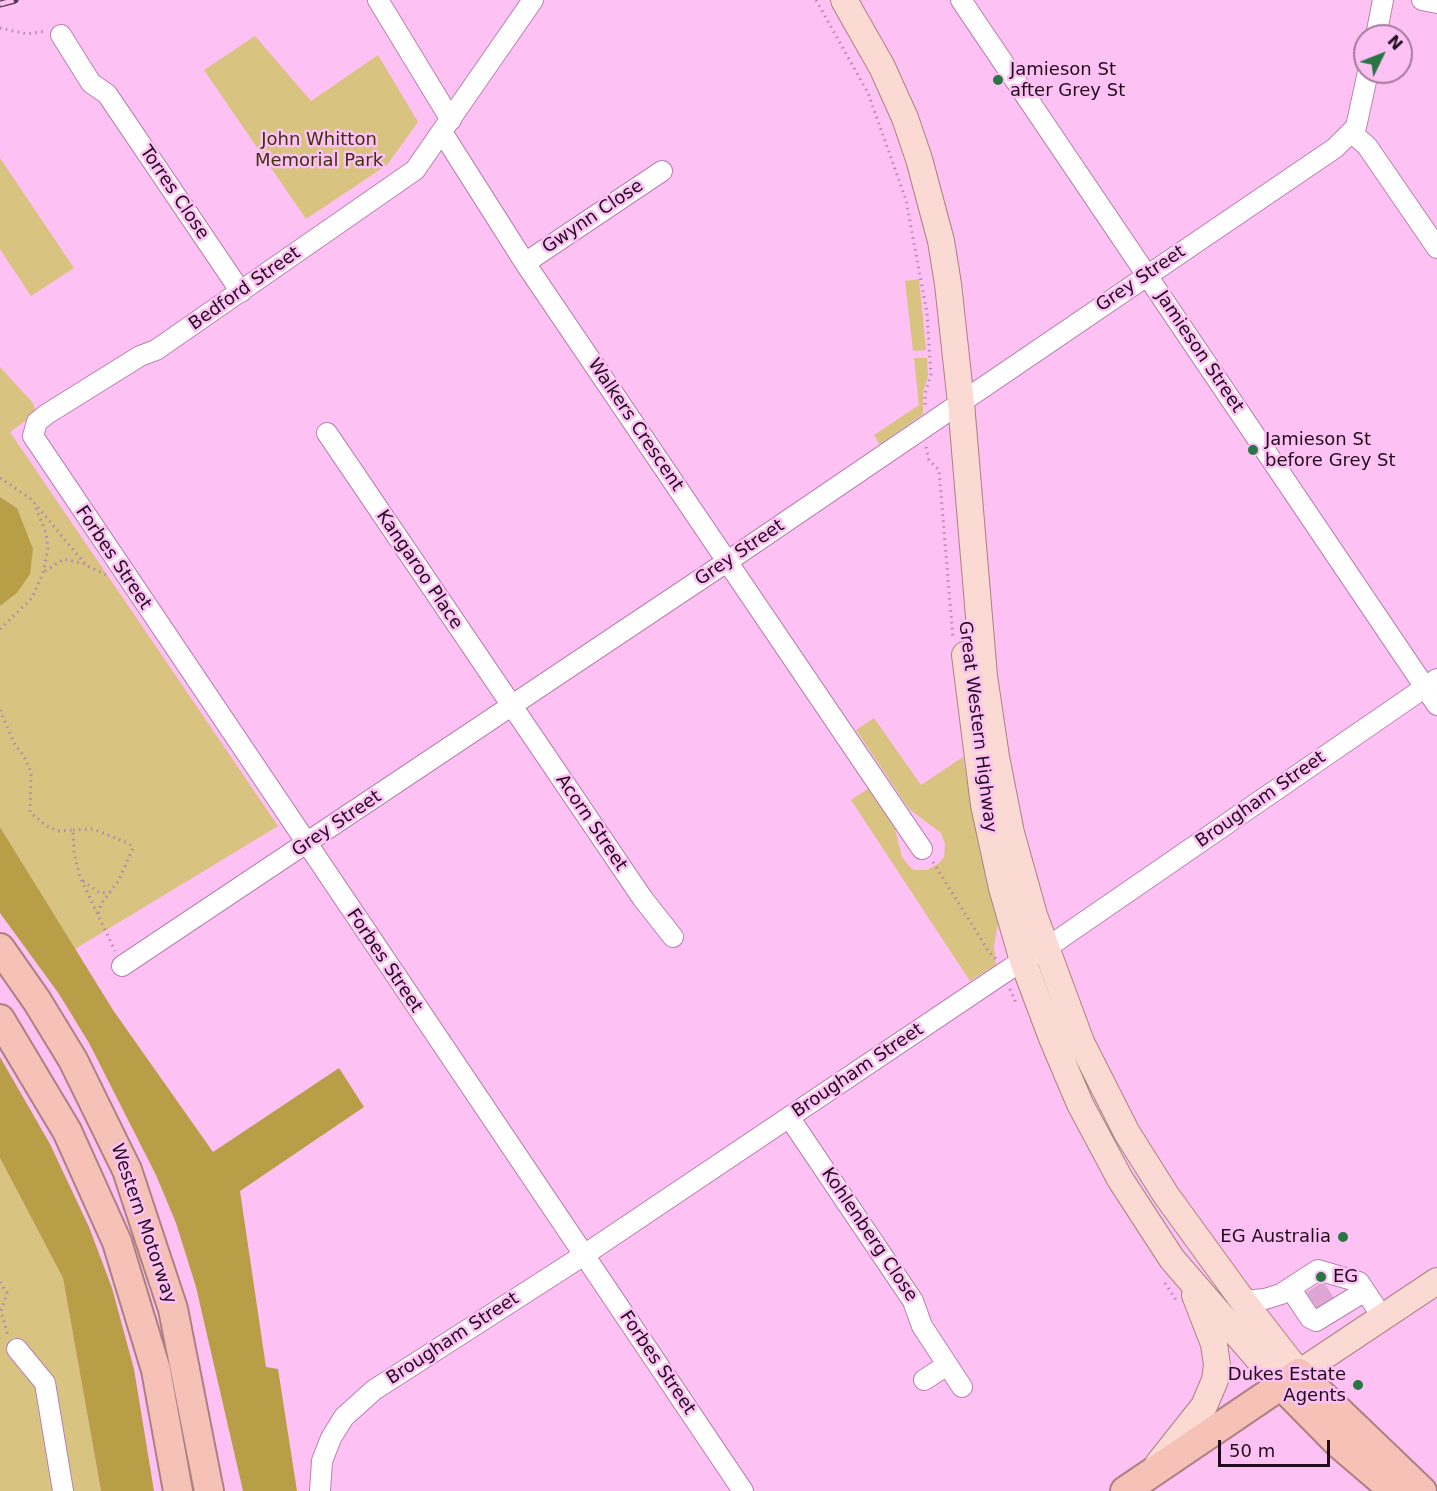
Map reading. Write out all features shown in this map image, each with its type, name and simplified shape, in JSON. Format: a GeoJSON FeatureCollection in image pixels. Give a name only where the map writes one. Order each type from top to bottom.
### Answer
{"type":"FeatureCollection","features":[{"type":"Feature","properties":{"kind":"highway","name":"Western Motorway"},"geometry":{"type":"LineString","coordinates":[[0,948],[37,1001],[73,1060],[127,1170],[173,1309],[209,1491]]}},
{"type":"Feature","properties":{"kind":"highway","name":"Western Motorway"},"geometry":{"type":"LineString","coordinates":[[0,1019],[62,1121],[98,1194],[117,1242],[156,1370],[178,1491]]}},
{"type":"Feature","properties":{"kind":"highway"},"geometry":{"type":"LineString","coordinates":[[127,1170],[151,1203],[167,1247],[187,1315],[225,1491]]}},
{"type":"Feature","properties":{"kind":"highway"},"geometry":{"type":"LineString","coordinates":[[1125,1491],[1290,1379]]}},
{"type":"Feature","properties":{"kind":"highway","name":"Great Western Highway"},"geometry":{"type":"LineString","coordinates":[[1290,1379],[1338,1443],[1394,1491]]}},
{"type":"Feature","properties":{"kind":"highway","name":"Great Western Highway"},"geometry":{"type":"LineString","coordinates":[[1290,1379],[1422,1491]]}},
{"type":"Feature","properties":{"kind":"main road","name":"Great Western Highway"},"geometry":{"type":"LineString","coordinates":[[825,0],[875,89],[892,130],[912,190],[934,301],[943,411],[994,745],[1013,841],[1023,957],[1052,1038],[1090,1125],[1148,1224],[1186,1275],[1290,1379]]}},
{"type":"Feature","properties":{"kind":"main road","name":"Great Western Highway"},"geometry":{"type":"LineString","coordinates":[[844,0],[882,67],[905,118],[926,180],[948,284],[943,411]]}},
{"type":"Feature","properties":{"kind":"main road","name":"Great Western Highway"},"geometry":{"type":"LineString","coordinates":[[1023,957],[1081,1042],[1127,1133],[1166,1195],[1243,1301],[1290,1379]]}},
{"type":"Feature","properties":{"kind":"main road"},"geometry":{"type":"LineString","coordinates":[[1150,1474],[1204,1406],[1215,1380],[1217,1365],[1214,1344],[1186,1275]]}},
{"type":"Feature","properties":{"kind":"main road"},"geometry":{"type":"LineString","coordinates":[[1290,1379],[1437,1281]]}},
{"type":"Feature","properties":{"kind":"street","name":"Walkers Crescent"},"geometry":{"type":"LineString","coordinates":[[378,0],[446,126],[525,263],[922,849]]}},
{"type":"Feature","properties":{"kind":"street"},"geometry":{"type":"LineString","coordinates":[[446,126],[533,0]]}},
{"type":"Feature","properties":{"kind":"street","name":"Jamieson Street"},"geometry":{"type":"LineString","coordinates":[[961,0],[1147,276],[1431,683],[1437,705]]}},
{"type":"Feature","properties":{"kind":"street"},"geometry":{"type":"LineString","coordinates":[[1378,24],[1383,0]]}},
{"type":"Feature","properties":{"kind":"street"},"geometry":{"type":"LineString","coordinates":[[1422,0],[1437,3]]}},
{"type":"Feature","properties":{"kind":"street","name":"Torres Close"},"geometry":{"type":"LineString","coordinates":[[61,35],[91,83],[107,94],[241,292]]}},
{"type":"Feature","properties":{"kind":"street"},"geometry":{"type":"LineString","coordinates":[[1365,84],[1358,119],[1352,133],[1367,146],[1437,248]]}},
{"type":"Feature","properties":{"kind":"street","name":"Bedford Street"},"geometry":{"type":"LineString","coordinates":[[34,428],[47,414],[140,356],[156,350],[407,177],[422,163],[446,126]]}},
{"type":"Feature","properties":{"kind":"street","name":"Grey Street"},"geometry":{"type":"LineString","coordinates":[[122,966],[728,561],[943,411],[1147,276],[1352,133]]}},
{"type":"Feature","properties":{"kind":"street","name":"Gwynn Close"},"geometry":{"type":"LineString","coordinates":[[525,263],[662,171]]}},
{"type":"Feature","properties":{"kind":"street","name":"Forbes Street"},"geometry":{"type":"LineString","coordinates":[[34,428],[34,441],[743,1491]]}},
{"type":"Feature","properties":{"kind":"street","name":"Kangaroo Place"},"geometry":{"type":"LineString","coordinates":[[327,433],[512,707]]}},
{"type":"Feature","properties":{"kind":"street","name":"Brougham Street"},"geometry":{"type":"LineString","coordinates":[[320,1491],[322,1461],[331,1438],[344,1417],[364,1397],[585,1255],[1431,683]]}},
{"type":"Feature","properties":{"kind":"street","name":"Acorn Street"},"geometry":{"type":"LineString","coordinates":[[512,707],[642,899],[655,911],[673,937]]}},
{"type":"Feature","properties":{"kind":"street","name":"Kohlenberg Close"},"geometry":{"type":"LineString","coordinates":[[789,1117],[914,1301],[922,1326],[962,1387]]}},
{"type":"Feature","properties":{"kind":"street"},"geometry":{"type":"LineString","coordinates":[[1243,1301],[1271,1298],[1318,1270],[1339,1282],[1359,1282],[1383,1318]]}},
{"type":"Feature","properties":{"kind":"street"},"geometry":{"type":"LineString","coordinates":[[1290,1288],[1307,1304],[1310,1318],[1320,1320],[1365,1291]]}},
{"type":"Feature","properties":{"kind":"street"},"geometry":{"type":"LineString","coordinates":[[17,1349],[45,1383],[63,1491]]}},
{"type":"Feature","properties":{"kind":"street"},"geometry":{"type":"LineString","coordinates":[[924,1380],[947,1365]]}},
{"type":"Feature","properties":{"kind":"path"},"geometry":{"type":"LineString","coordinates":[[816,0],[868,93],[906,200],[920,265],[927,313],[931,374],[925,394],[943,411]]}},
{"type":"Feature","properties":{"kind":"path"},"geometry":{"type":"LineString","coordinates":[[0,28],[27,34],[56,30],[61,35]]}},
{"type":"Feature","properties":{"kind":"path"},"geometry":{"type":"LineString","coordinates":[[0,478],[31,499],[86,565]]}},
{"type":"Feature","properties":{"kind":"path"},"geometry":{"type":"LineString","coordinates":[[0,629],[32,598],[43,573],[48,548],[46,533],[31,499]]}},
{"type":"Feature","properties":{"kind":"path"},"geometry":{"type":"LineString","coordinates":[[43,573],[51,564],[64,559],[86,565],[130,584]]}},
{"type":"Feature","properties":{"kind":"path"},"geometry":{"type":"LineString","coordinates":[[0,710],[15,745],[24,756],[31,772],[30,812],[45,825],[57,831],[93,829],[130,844],[133,848],[119,880],[101,904],[98,914]]}},
{"type":"Feature","properties":{"kind":"path"},"geometry":{"type":"LineString","coordinates":[[73,830],[74,853],[80,877],[122,966]]}},
{"type":"Feature","properties":{"kind":"path"},"geometry":{"type":"LineString","coordinates":[[922,849],[937,867],[989,952],[1023,957]]}},
{"type":"Feature","properties":{"kind":"path"},"geometry":{"type":"LineString","coordinates":[[80,877],[100,893],[111,892]]}},
{"type":"Feature","properties":{"kind":"path"},"geometry":{"type":"LineString","coordinates":[[0,1282],[7,1293],[1,1311],[9,1339],[17,1349]]}},
{"type":"Feature","properties":{"kind":"green space","name":"John Whitton Memorial Park"},"geometry":{"type":"Polygon","coordinates":[[[255,36],[311,101],[378,55],[418,122],[387,165],[306,219],[204,70],[255,36]]]}},
{"type":"Feature","properties":{"kind":"green space"},"geometry":{"type":"Polygon","coordinates":[[[0,158],[74,268],[31,296],[0,249],[0,158]]]}},
{"type":"Feature","properties":{"kind":"green space"},"geometry":{"type":"Polygon","coordinates":[[[919,279],[926,350],[913,351],[905,281],[919,279]]]}},
{"type":"Feature","properties":{"kind":"green space"},"geometry":{"type":"Polygon","coordinates":[[[914,358],[927,358],[928,375],[923,393],[923,414],[880,445],[874,435],[919,405],[914,358]]]}},
{"type":"Feature","properties":{"kind":"green space"},"geometry":{"type":"Polygon","coordinates":[[[0,367],[33,403],[36,413],[10,432],[278,826],[75,949],[0,827],[0,606],[17,593],[17,508],[0,497],[0,367]]]}},
{"type":"Feature","properties":{"kind":"green space"},"geometry":{"type":"Polygon","coordinates":[[[874,718],[921,785],[963,757],[974,822],[998,923],[994,946],[996,965],[970,981],[851,800],[869,788],[894,825],[902,857],[914,870],[927,870],[944,857],[945,844],[941,833],[909,809],[856,730],[874,718]]]}},
{"type":"Feature","properties":{"kind":"green space"},"geometry":{"type":"Polygon","coordinates":[[[0,1158],[63,1278],[101,1491],[0,1491],[0,1158]]]}},
{"type":"Feature","properties":{"kind":"shaded area"},"geometry":{"type":"Polygon","coordinates":[[[0,497],[17,508],[33,549],[30,574],[17,593],[0,606],[0,497]]]}},
{"type":"Feature","properties":{"kind":"shaded area"},"geometry":{"type":"Polygon","coordinates":[[[0,827],[113,1010],[213,1152],[339,1068],[364,1107],[240,1191],[266,1367],[278,1369],[297,1491],[243,1491],[196,1287],[176,1223],[156,1175],[89,1043],[59,994],[0,913],[0,827]]]}},
{"type":"Feature","properties":{"kind":"shaded area"},"geometry":{"type":"Polygon","coordinates":[[[0,1057],[50,1144],[89,1227],[112,1288],[134,1369],[154,1491],[101,1491],[63,1278],[0,1158],[0,1057]]]}},
{"type":"Feature","properties":{"kind":"tunnel"},"geometry":{"type":"LineString","coordinates":[[1312,1301],[1333,1287]]}},
{"type":"Feature","properties":{"kind":"railway"},"geometry":{"type":"LineString","coordinates":[[0,4],[15,0]]}},
{"type":"Feature","properties":{"kind":"place","name":"Jamieson St after Grey St"},"geometry":{"type":"Point","coordinates":[998,80]}},
{"type":"Feature","properties":{"kind":"place","name":"Jamieson St before Grey St"},"geometry":{"type":"Point","coordinates":[1253,450]}},
{"type":"Feature","properties":{"kind":"place","name":"EG Australia"},"geometry":{"type":"Point","coordinates":[1343,1237]}},
{"type":"Feature","properties":{"kind":"place","name":"EG"},"geometry":{"type":"Point","coordinates":[1321,1277]}},
{"type":"Feature","properties":{"kind":"place","name":"Dukes Estate Agents"},"geometry":{"type":"Point","coordinates":[1358,1385]}}]}
